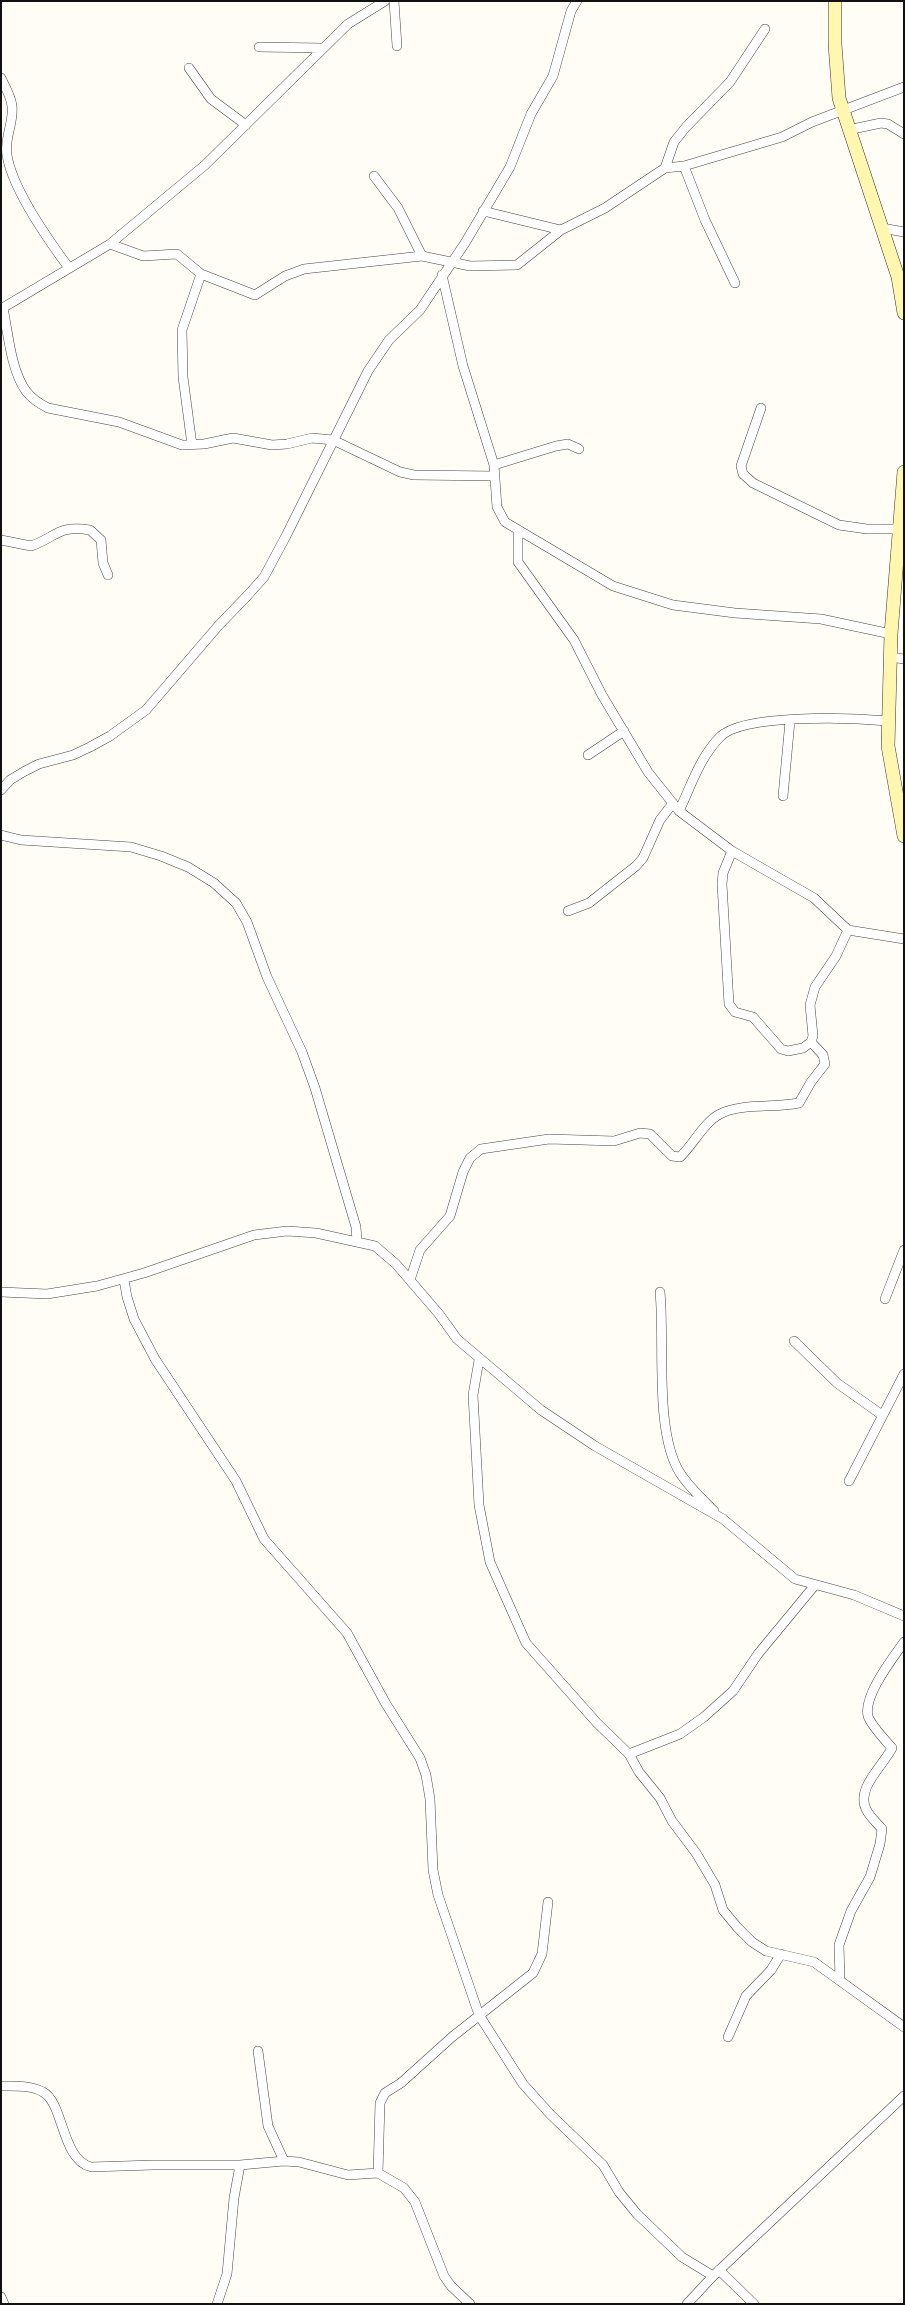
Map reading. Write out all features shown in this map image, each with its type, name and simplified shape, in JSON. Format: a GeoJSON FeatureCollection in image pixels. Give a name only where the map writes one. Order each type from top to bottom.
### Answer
{"type":"FeatureCollection","features":[{"type":"Feature","properties":{"kind":"main road"},"geometry":{"type":"LineString","coordinates":[[836,1],[836,69],[842,111],[898,277],[904,313]]}},
{"type":"Feature","properties":{"kind":"main road"},"geometry":{"type":"LineString","coordinates":[[904,472],[891,634],[888,721],[888,746],[904,836]]}},
{"type":"Feature","properties":{"kind":"street"},"geometry":{"type":"LineString","coordinates":[[385,1],[348,24],[205,165],[110,244],[2,308],[11,349],[19,375],[26,391],[38,403],[59,411],[100,416],[182,445],[192,445],[233,438],[272,445],[286,444],[312,438],[332,440],[400,472],[414,475],[494,476]]}},
{"type":"Feature","properties":{"kind":"street"},"geometry":{"type":"LineString","coordinates":[[394,1],[397,46]]}},
{"type":"Feature","properties":{"kind":"street"},"geometry":{"type":"LineString","coordinates":[[1,790],[10,780],[39,764],[73,755],[110,736],[146,710],[264,577],[368,371],[389,340],[420,310],[484,212],[510,167],[529,119],[553,76],[569,19],[577,1]]}},
{"type":"Feature","properties":{"kind":"street"},"geometry":{"type":"LineString","coordinates":[[665,168],[674,142],[686,127],[730,82],[765,29]]}},
{"type":"Feature","properties":{"kind":"street"},"geometry":{"type":"LineString","coordinates":[[259,47],[323,48]]}},
{"type":"Feature","properties":{"kind":"street"},"geometry":{"type":"LineString","coordinates":[[190,68],[211,99],[246,125]]}},
{"type":"Feature","properties":{"kind":"street"},"geometry":{"type":"LineString","coordinates":[[1,78],[10,98],[12,108],[6,150],[10,167],[34,217],[69,268]]}},
{"type":"Feature","properties":{"kind":"street"},"geometry":{"type":"LineString","coordinates":[[110,244],[143,256],[177,254],[201,274],[255,295],[285,276],[304,269],[422,256],[470,266],[517,265],[562,230],[605,208],[665,168],[684,166],[782,136],[812,122],[904,87]]}},
{"type":"Feature","properties":{"kind":"street"},"geometry":{"type":"LineString","coordinates":[[848,130],[881,123],[888,124],[904,134]]}},
{"type":"Feature","properties":{"kind":"street"},"geometry":{"type":"LineString","coordinates":[[684,166],[705,220],[735,283]]}},
{"type":"Feature","properties":{"kind":"street"},"geometry":{"type":"LineString","coordinates":[[374,176],[398,208],[422,256]]}},
{"type":"Feature","properties":{"kind":"street"},"geometry":{"type":"LineString","coordinates":[[484,212],[562,230]]}},
{"type":"Feature","properties":{"kind":"street"},"geometry":{"type":"LineString","coordinates":[[882,228],[904,232]]}},
{"type":"Feature","properties":{"kind":"street"},"geometry":{"type":"LineString","coordinates":[[192,445],[183,376],[182,330],[201,274]]}},
{"type":"Feature","properties":{"kind":"street"},"geometry":{"type":"LineString","coordinates":[[442,275],[449,313],[463,366],[494,465],[497,507],[505,522],[613,586],[673,605],[735,613],[821,619],[891,634]]}},
{"type":"Feature","properties":{"kind":"street"},"geometry":{"type":"LineString","coordinates":[[761,408],[741,466],[744,474],[753,483],[839,526],[867,529],[900,529]]}},
{"type":"Feature","properties":{"kind":"street"},"geometry":{"type":"LineString","coordinates":[[494,465],[556,446],[568,444],[579,449]]}},
{"type":"Feature","properties":{"kind":"street"},"geometry":{"type":"LineString","coordinates":[[1,540],[31,546],[64,530],[78,528],[90,530],[101,540],[103,563],[108,575]]}},
{"type":"Feature","properties":{"kind":"street"},"geometry":{"type":"LineString","coordinates":[[518,530],[518,562],[574,640],[602,695],[648,772],[679,811],[732,851],[814,898],[848,930],[904,939]]}},
{"type":"Feature","properties":{"kind":"street"},"geometry":{"type":"LineString","coordinates":[[890,657],[904,660]]}},
{"type":"Feature","properties":{"kind":"street"},"geometry":{"type":"LineString","coordinates":[[679,811],[704,757],[721,736],[736,726],[758,722],[857,718],[888,721]]}},
{"type":"Feature","properties":{"kind":"street"},"geometry":{"type":"LineString","coordinates":[[783,796],[790,721]]}},
{"type":"Feature","properties":{"kind":"street"},"geometry":{"type":"LineString","coordinates":[[588,755],[624,731]]}},
{"type":"Feature","properties":{"kind":"street"},"geometry":{"type":"LineString","coordinates":[[568,910],[589,903],[636,866],[643,858],[660,820],[673,803]]}},
{"type":"Feature","properties":{"kind":"street"},"geometry":{"type":"LineString","coordinates":[[1,835],[21,840],[131,847],[161,856],[188,867],[214,883],[236,903],[247,922],[276,999],[302,1052],[315,1088],[354,1221],[357,1241]]}},
{"type":"Feature","properties":{"kind":"street"},"geometry":{"type":"LineString","coordinates":[[732,851],[723,873],[722,884],[728,1004],[735,1012],[753,1017],[780,1050],[788,1052],[803,1048],[811,1042],[813,1036],[810,1005],[815,987],[836,956],[848,930]]}},
{"type":"Feature","properties":{"kind":"street"},"geometry":{"type":"LineString","coordinates":[[410,1280],[420,1250],[450,1216],[463,1172],[470,1158],[481,1149],[548,1139],[614,1141],[640,1133],[650,1134],[672,1156],[680,1157],[720,1114],[757,1106],[785,1106],[799,1102],[811,1082],[825,1064],[823,1055],[811,1042]]}},
{"type":"Feature","properties":{"kind":"street"},"geometry":{"type":"LineString","coordinates":[[1,1292],[47,1294],[124,1280],[254,1235],[287,1231],[316,1233],[375,1246],[388,1255],[439,1314],[457,1339],[479,1360],[541,1410],[689,1501],[723,1519]]}},
{"type":"Feature","properties":{"kind":"street"},"geometry":{"type":"LineString","coordinates":[[885,1299],[904,1250]]}},
{"type":"Feature","properties":{"kind":"street"},"geometry":{"type":"LineString","coordinates":[[124,1280],[134,1319],[155,1359],[236,1481],[264,1539],[347,1633],[383,1699],[420,1758],[426,1775],[430,1799],[433,1870],[438,1895],[479,2015],[523,2084],[550,2114],[604,2165],[619,2192],[637,2214],[682,2257],[716,2273],[754,2304]]}},
{"type":"Feature","properties":{"kind":"street"},"geometry":{"type":"LineString","coordinates":[[660,1292],[664,1411],[672,1456],[679,1472],[689,1485],[723,1519],[795,1578],[815,1586],[854,1595],[904,1616]]}},
{"type":"Feature","properties":{"kind":"street"},"geometry":{"type":"LineString","coordinates":[[794,1341],[837,1383],[882,1415]]}},
{"type":"Feature","properties":{"kind":"street"},"geometry":{"type":"LineString","coordinates":[[479,1360],[473,1395],[475,1459],[479,1505],[490,1562],[526,1643],[597,1723],[629,1754],[704,1866],[715,1885],[723,1910],[752,1942],[766,1951],[814,1962],[904,2027]]}},
{"type":"Feature","properties":{"kind":"street"},"geometry":{"type":"LineString","coordinates":[[849,1481],[904,1374]]}},
{"type":"Feature","properties":{"kind":"street"},"geometry":{"type":"LineString","coordinates":[[629,1754],[680,1734],[704,1717],[733,1691],[758,1654],[815,1586]]}},
{"type":"Feature","properties":{"kind":"street"},"geometry":{"type":"LineString","coordinates":[[840,1980],[839,1945],[851,1911],[870,1877],[880,1844],[882,1829],[866,1809],[863,1797],[871,1778],[886,1760],[892,1748],[868,1717],[867,1704],[879,1681],[904,1642]]}},
{"type":"Feature","properties":{"kind":"street"},"geometry":{"type":"LineString","coordinates":[[378,2173],[380,2102],[385,2092],[401,2083],[479,2015],[511,1992],[533,1973],[542,1954],[548,1902]]}},
{"type":"Feature","properties":{"kind":"street"},"geometry":{"type":"LineString","coordinates":[[728,2037],[746,1996],[771,1970],[781,1954]]}},
{"type":"Feature","properties":{"kind":"street"},"geometry":{"type":"LineString","coordinates":[[258,2050],[268,2126],[284,2160]]}},
{"type":"Feature","properties":{"kind":"street"},"geometry":{"type":"LineString","coordinates":[[1,2086],[35,2089],[49,2096],[68,2141],[84,2165],[101,2168],[153,2164],[240,2165],[284,2160],[299,2162],[348,2175],[378,2173],[404,2188],[415,2202],[444,2276],[451,2286],[470,2304]]}},
{"type":"Feature","properties":{"kind":"street"},"geometry":{"type":"LineString","coordinates":[[687,2304],[716,2273],[904,2096]]}},
{"type":"Feature","properties":{"kind":"street"},"geometry":{"type":"LineString","coordinates":[[217,2304],[227,2274],[234,2198],[240,2165]]}},
{"type":"Feature","properties":{"kind":"street"},"geometry":{"type":"LineString","coordinates":[[1,2298],[4,2304]]}}]}
